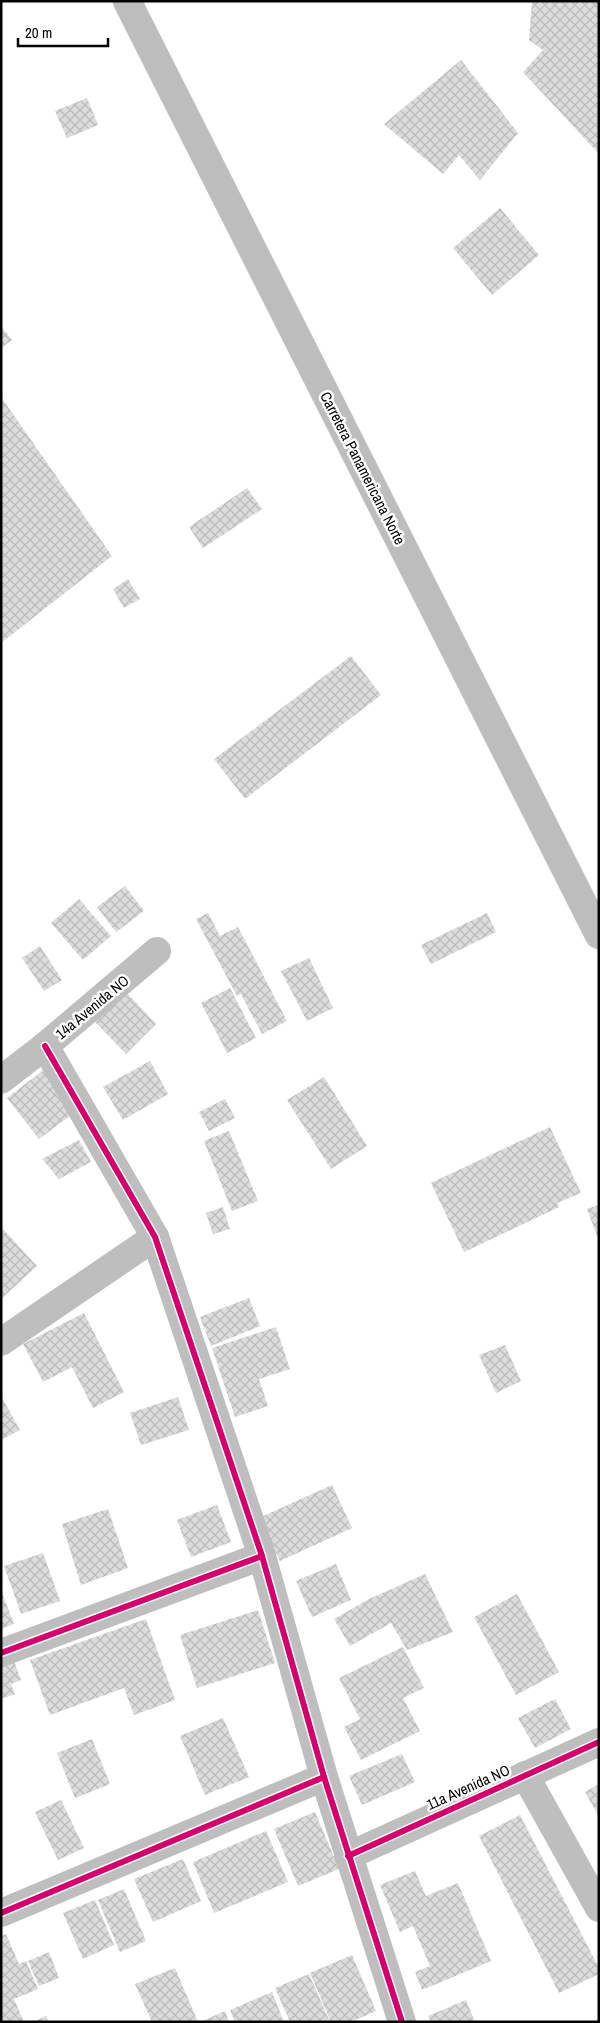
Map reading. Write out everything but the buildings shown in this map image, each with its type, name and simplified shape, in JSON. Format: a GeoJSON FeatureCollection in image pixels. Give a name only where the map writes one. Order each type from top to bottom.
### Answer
{"type":"FeatureCollection","features":[{"type":"Feature","properties":{"kind":"highway","name":"Carretera Panamericana Norte"},"geometry":{"type":"LineString","coordinates":[[127,1],[599,935]]}},
{"type":"Feature","properties":{"kind":"street","name":"14a Avenida NO"},"geometry":{"type":"LineString","coordinates":[[1,1080],[46,1046],[157,951]]}},
{"type":"Feature","properties":{"kind":"street"},"geometry":{"type":"LineString","coordinates":[[46,1046],[155,1237],[262,1556],[324,1777],[402,2022]]}},
{"type":"Feature","properties":{"kind":"street"},"geometry":{"type":"LineString","coordinates":[[1,1342],[155,1237]]}},
{"type":"Feature","properties":{"kind":"street"},"geometry":{"type":"LineString","coordinates":[[1,1653],[262,1556]]}},
{"type":"Feature","properties":{"kind":"street","name":"11a Avenida NO"},"geometry":{"type":"LineString","coordinates":[[348,1856],[599,1742]]}},
{"type":"Feature","properties":{"kind":"street"},"geometry":{"type":"LineString","coordinates":[[525,1775],[599,1908]]}},
{"type":"Feature","properties":{"kind":"street"},"geometry":{"type":"LineString","coordinates":[[1,1913],[324,1777]]}},
{"type":"Feature","properties":{"kind":"cycle path"},"geometry":{"type":"LineString","coordinates":[[45,1046],[155,1237],[262,1556],[324,1777],[402,2022]]}},
{"type":"Feature","properties":{"kind":"cycle path"},"geometry":{"type":"LineString","coordinates":[[1,1653],[262,1556]]}},
{"type":"Feature","properties":{"kind":"cycle path"},"geometry":{"type":"LineString","coordinates":[[348,1856],[599,1742]]}},
{"type":"Feature","properties":{"kind":"cycle path"},"geometry":{"type":"LineString","coordinates":[[1,1913],[324,1777]]}}]}
